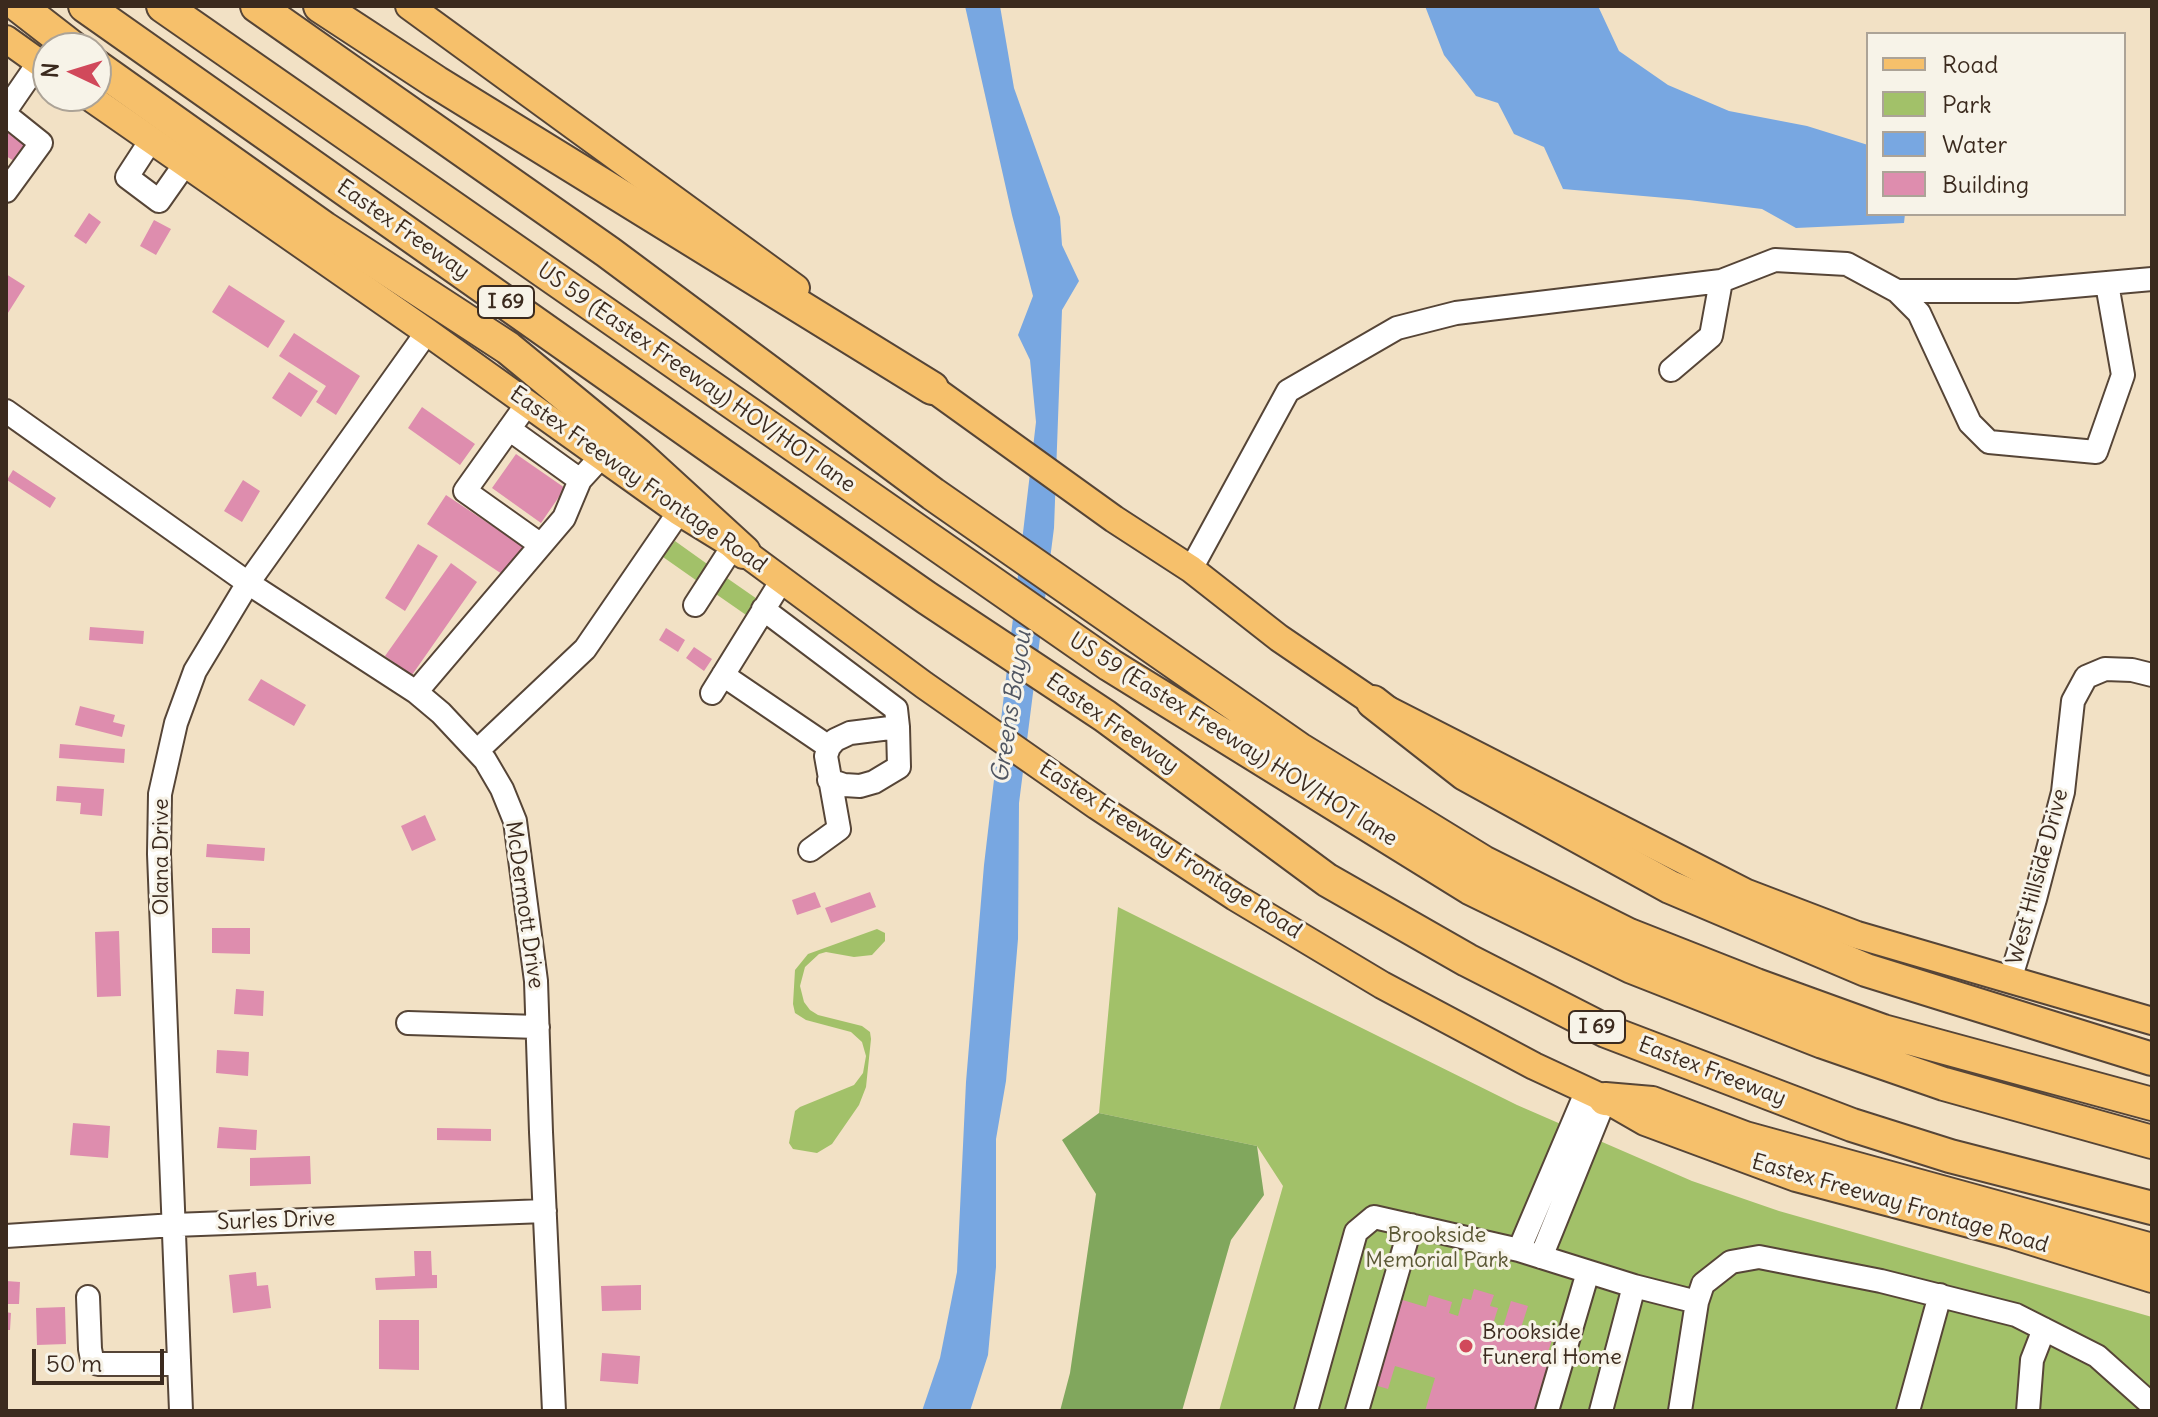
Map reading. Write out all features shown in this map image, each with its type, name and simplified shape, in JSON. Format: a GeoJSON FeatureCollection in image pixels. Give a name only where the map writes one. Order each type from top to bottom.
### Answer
{"type":"FeatureCollection","features":[{"type":"Feature","properties":{"kind":"highway"},"geometry":{"type":"LineString","coordinates":[[19,6],[52,32]]}},
{"type":"Feature","properties":{"kind":"highway","name":"Eastex Freeway"},"geometry":{"type":"LineString","coordinates":[[85,6],[927,598],[1105,716],[1327,880],[1467,960],[1606,1031],[1852,1125],[1950,1156],[2152,1208]]}},
{"type":"Feature","properties":{"kind":"highway","name":"US 59 (Eastex Freeway) HOV/HOT lane"},"geometry":{"type":"LineString","coordinates":[[163,6],[1110,665],[1470,888],[1632,967],[1823,1042],[1944,1084],[2152,1142]]}},
{"type":"Feature","properties":{"kind":"highway"},"geometry":{"type":"LineString","coordinates":[[257,6],[608,252],[933,494],[1299,749],[1483,862],[1629,935],[1883,1031],[2152,1104]]}},
{"type":"Feature","properties":{"kind":"highway"},"geometry":{"type":"LineString","coordinates":[[320,6],[436,82],[932,388]]}},
{"type":"Feature","properties":{"kind":"highway"},"geometry":{"type":"LineString","coordinates":[[112,77],[324,228],[508,348],[638,455],[739,549]]}},
{"type":"Feature","properties":{"kind":"highway"},"geometry":{"type":"LineString","coordinates":[[1373,702],[1465,774],[1670,887],[1866,970],[2152,1059]]}},
{"type":"Feature","properties":{"kind":"highway"},"geometry":{"type":"LineString","coordinates":[[1596,1094],[1652,1103],[1745,1138],[2152,1250]]}},
{"type":"Feature","properties":{"kind":"main road"},"geometry":{"type":"LineString","coordinates":[[409,6],[932,388],[1114,519],[1191,569],[1279,638],[1373,702],[1747,893],[1857,935],[2152,1021]]}},
{"type":"Feature","properties":{"kind":"main road"},"geometry":{"type":"LineString","coordinates":[[6,39],[32,57]]}},
{"type":"Feature","properties":{"kind":"main road","name":"Eastex Freeway Frontage Road"},"geometry":{"type":"LineString","coordinates":[[111,112],[679,512],[739,549],[924,685],[1097,806],[1235,897],[1382,985],[1645,1122],[1796,1178],[2011,1235],[2152,1279]]}},
{"type":"Feature","properties":{"kind":"street"},"geometry":{"type":"LineString","coordinates":[[6,191],[41,143],[6,112],[32,79]]}},
{"type":"Feature","properties":{"kind":"street"},"geometry":{"type":"LineString","coordinates":[[151,140],[127,177],[159,201],[185,164]]}},
{"type":"Feature","properties":{"kind":"street"},"geometry":{"type":"LineString","coordinates":[[1191,569],[1288,391],[1397,328],[1456,313],[1721,281],[1775,260],[1847,264],[1897,291],[1919,313],[1970,423],[1989,442],[2096,452],[2123,375],[2107,284]]}},
{"type":"Feature","properties":{"kind":"street"},"geometry":{"type":"LineString","coordinates":[[1897,291],[2017,291],[2152,279]]}},
{"type":"Feature","properties":{"kind":"street"},"geometry":{"type":"LineString","coordinates":[[1671,370],[1711,336],[1721,281]]}},
{"type":"Feature","properties":{"kind":"street","name":"Olana Drive"},"geometry":{"type":"LineString","coordinates":[[181,1411],[159,854],[160,794],[176,723],[195,671],[248,583],[427,332]]}},
{"type":"Feature","properties":{"kind":"street"},"geometry":{"type":"LineString","coordinates":[[527,404],[465,491],[541,545]]}},
{"type":"Feature","properties":{"kind":"street","name":"McDermott Drive"},"geometry":{"type":"LineString","coordinates":[[6,411],[248,583],[416,692],[441,713],[485,760],[502,789],[515,821],[536,981],[554,1411]]}},
{"type":"Feature","properties":{"kind":"street"},"geometry":{"type":"LineString","coordinates":[[509,429],[580,480]]}},
{"type":"Feature","properties":{"kind":"street"},"geometry":{"type":"LineString","coordinates":[[416,692],[564,518],[580,480],[601,457]]}},
{"type":"Feature","properties":{"kind":"street"},"geometry":{"type":"LineString","coordinates":[[477,751],[585,649],[679,512]]}},
{"type":"Feature","properties":{"kind":"street"},"geometry":{"type":"LineString","coordinates":[[695,605],[739,549]]}},
{"type":"Feature","properties":{"kind":"street"},"geometry":{"type":"LineString","coordinates":[[782,580],[717,684],[829,747]]}},
{"type":"Feature","properties":{"kind":"street"},"geometry":{"type":"LineString","coordinates":[[763,609],[896,709],[899,767],[874,782],[860,786],[829,780]]}},
{"type":"Feature","properties":{"kind":"street","name":"West Hillside Drive"},"geometry":{"type":"LineString","coordinates":[[2010,980],[2063,792],[2073,701],[2086,677],[2105,669],[2152,675]]}},
{"type":"Feature","properties":{"kind":"street"},"geometry":{"type":"LineString","coordinates":[[810,850],[839,829],[826,756],[829,747],[835,740],[850,733],[898,727]]}},
{"type":"Feature","properties":{"kind":"street"},"geometry":{"type":"LineString","coordinates":[[408,1023],[538,1027]]}},
{"type":"Feature","properties":{"kind":"street"},"geometry":{"type":"LineString","coordinates":[[1530,1253],[1596,1094]]}},
{"type":"Feature","properties":{"kind":"street","name":"Surles Drive"},"geometry":{"type":"LineString","coordinates":[[6,1236],[174,1225],[545,1211]]}},
{"type":"Feature","properties":{"kind":"street"},"geometry":{"type":"LineString","coordinates":[[1306,1411],[1356,1232],[1374,1217],[1530,1253],[1697,1302]]}},
{"type":"Feature","properties":{"kind":"street"},"geometry":{"type":"LineString","coordinates":[[1357,1411],[1411,1225]]}},
{"type":"Feature","properties":{"kind":"street"},"geometry":{"type":"LineString","coordinates":[[1680,1411],[1697,1302],[1703,1284],[1731,1262],[1759,1257],[1940,1295],[2016,1315],[2097,1356],[2152,1405]]}},
{"type":"Feature","properties":{"kind":"street"},"geometry":{"type":"LineString","coordinates":[[1547,1411],[1588,1272]]}},
{"type":"Feature","properties":{"kind":"street"},"geometry":{"type":"LineString","coordinates":[[1601,1411],[1634,1286]]}},
{"type":"Feature","properties":{"kind":"street"},"geometry":{"type":"LineString","coordinates":[[1908,1411],[1940,1295]]}},
{"type":"Feature","properties":{"kind":"street"},"geometry":{"type":"LineString","coordinates":[[88,1297],[90,1349],[92,1359],[98,1364],[179,1364]]}},
{"type":"Feature","properties":{"kind":"street"},"geometry":{"type":"LineString","coordinates":[[2028,1411],[2032,1360],[2044,1329]]}},
{"type":"Feature","properties":{"kind":"green space"},"geometry":{"type":"Polygon","coordinates":[[[675,541],[710,566],[700,583],[663,557],[675,541]]]}},
{"type":"Feature","properties":{"kind":"green space"},"geometry":{"type":"Polygon","coordinates":[[[724,576],[760,601],[749,617],[713,592],[724,576]]]}},
{"type":"Feature","properties":{"kind":"green space","name":"Brookside Memorial Park"},"geometry":{"type":"Polygon","coordinates":[[[1118,907],[1517,1105],[1692,1181],[1779,1211],[2152,1317],[2152,1411],[1219,1411],[1283,1186],[1257,1146],[1099,1113],[1118,907]]]}},
{"type":"Feature","properties":{"kind":"green space"},"geometry":{"type":"Polygon","coordinates":[[[877,929],[885,933],[885,941],[872,955],[854,957],[826,952],[819,954],[805,967],[800,986],[804,1002],[810,1010],[818,1015],[862,1026],[870,1032],[871,1039],[866,1087],[859,1105],[832,1144],[817,1153],[793,1149],[789,1143],[795,1111],[854,1085],[863,1073],[866,1056],[862,1042],[851,1032],[806,1020],[795,1013],[795,970],[808,954],[877,929]]]}},
{"type":"Feature","properties":{"kind":"green space"},"geometry":{"type":"Polygon","coordinates":[[[1099,1113],[1257,1146],[1264,1195],[1231,1240],[1182,1411],[1060,1411],[1070,1373],[1096,1194],[1062,1140],[1099,1113]]]}},
{"type":"Feature","properties":{"kind":"water","name":"Greens Bayou"},"geometry":{"type":"Polygon","coordinates":[[[965,6],[1000,6],[1014,88],[1060,217],[1062,245],[1079,281],[1062,310],[1054,528],[1019,803],[1018,939],[1006,1081],[996,1139],[996,1267],[988,1355],[970,1411],[922,1411],[940,1358],[957,1272],[966,1082],[984,865],[1036,422],[1030,360],[1018,335],[1033,296],[965,6]]]}},
{"type":"Feature","properties":{"kind":"water"},"geometry":{"type":"Polygon","coordinates":[[[1425,6],[1598,6],[1619,51],[1668,85],[1729,111],[1807,126],[1866,144],[1866,216],[1905,216],[1904,223],[1796,228],[1762,209],[1563,189],[1544,147],[1514,134],[1498,103],[1476,96],[1444,55],[1425,6]]]}},
{"type":"Feature","properties":{"kind":"building"},"geometry":{"type":"Polygon","coordinates":[[[6,130],[31,146],[19,164],[6,156],[6,130]]]}},
{"type":"Feature","properties":{"kind":"building"},"geometry":{"type":"Polygon","coordinates":[[[89,213],[101,222],[86,244],[74,236],[89,213]]]}},
{"type":"Feature","properties":{"kind":"building"},"geometry":{"type":"Polygon","coordinates":[[[154,220],[171,229],[156,255],[140,246],[154,220]]]}},
{"type":"Feature","properties":{"kind":"building"},"geometry":{"type":"Polygon","coordinates":[[[6,274],[25,286],[6,316],[6,274]]]}},
{"type":"Feature","properties":{"kind":"building"},"geometry":{"type":"Polygon","coordinates":[[[229,285],[285,321],[268,348],[212,312],[229,285]]]}},
{"type":"Feature","properties":{"kind":"building"},"geometry":{"type":"Polygon","coordinates":[[[294,333],[360,376],[336,415],[316,402],[326,386],[279,356],[294,333]]]}},
{"type":"Feature","properties":{"kind":"building"},"geometry":{"type":"Polygon","coordinates":[[[289,372],[318,391],[301,417],[272,398],[289,372]]]}},
{"type":"Feature","properties":{"kind":"building"},"geometry":{"type":"Polygon","coordinates":[[[422,407],[475,444],[460,465],[408,428],[422,407]]]}},
{"type":"Feature","properties":{"kind":"building"},"geometry":{"type":"Polygon","coordinates":[[[516,454],[565,488],[541,523],[492,488],[516,454]]]}},
{"type":"Feature","properties":{"kind":"building"},"geometry":{"type":"Polygon","coordinates":[[[13,470],[56,498],[50,508],[7,480],[13,470]]]}},
{"type":"Feature","properties":{"kind":"building"},"geometry":{"type":"Polygon","coordinates":[[[243,480],[260,491],[242,522],[224,511],[243,480]]]}},
{"type":"Feature","properties":{"kind":"building"},"geometry":{"type":"Polygon","coordinates":[[[446,495],[524,547],[505,576],[427,524],[446,495]]]}},
{"type":"Feature","properties":{"kind":"building"},"geometry":{"type":"Polygon","coordinates":[[[418,544],[438,556],[405,611],[385,598],[418,544]]]}},
{"type":"Feature","properties":{"kind":"building"},"geometry":{"type":"Polygon","coordinates":[[[451,563],[477,582],[412,675],[385,656],[451,563]]]}},
{"type":"Feature","properties":{"kind":"building"},"geometry":{"type":"Polygon","coordinates":[[[90,627],[144,631],[143,644],[89,640],[90,627]]]}},
{"type":"Feature","properties":{"kind":"building"},"geometry":{"type":"Polygon","coordinates":[[[666,628],[685,640],[678,652],[659,640],[666,628]]]}},
{"type":"Feature","properties":{"kind":"building"},"geometry":{"type":"Polygon","coordinates":[[[694,647],[712,659],[704,671],[686,658],[694,647]]]}},
{"type":"Feature","properties":{"kind":"building"},"geometry":{"type":"Polygon","coordinates":[[[261,679],[306,705],[294,726],[248,700],[261,679]]]}},
{"type":"Feature","properties":{"kind":"building"},"geometry":{"type":"Polygon","coordinates":[[[80,706],[115,715],[113,722],[125,725],[122,737],[75,725],[80,706]]]}},
{"type":"Feature","properties":{"kind":"building"},"geometry":{"type":"Polygon","coordinates":[[[60,744],[125,749],[124,763],[59,758],[60,744]]]}},
{"type":"Feature","properties":{"kind":"building"},"geometry":{"type":"Polygon","coordinates":[[[57,786],[104,789],[102,816],[80,814],[81,803],[56,801],[57,786]]]}},
{"type":"Feature","properties":{"kind":"building"},"geometry":{"type":"Polygon","coordinates":[[[425,815],[436,840],[412,851],[401,826],[425,815]]]}},
{"type":"Feature","properties":{"kind":"building"},"geometry":{"type":"Polygon","coordinates":[[[207,844],[265,848],[264,861],[206,857],[207,844]]]}},
{"type":"Feature","properties":{"kind":"building"},"geometry":{"type":"Polygon","coordinates":[[[815,892],[821,907],[797,915],[792,900],[815,892]]]}},
{"type":"Feature","properties":{"kind":"building"},"geometry":{"type":"Polygon","coordinates":[[[870,892],[876,907],[831,923],[825,908],[870,892]]]}},
{"type":"Feature","properties":{"kind":"building"},"geometry":{"type":"Polygon","coordinates":[[[212,928],[250,928],[250,954],[212,953],[212,928]]]}},
{"type":"Feature","properties":{"kind":"building"},"geometry":{"type":"Polygon","coordinates":[[[119,931],[121,996],[97,997],[95,932],[119,931]]]}},
{"type":"Feature","properties":{"kind":"building"},"geometry":{"type":"Polygon","coordinates":[[[236,989],[264,991],[263,1016],[234,1014],[236,989]]]}},
{"type":"Feature","properties":{"kind":"building"},"geometry":{"type":"Polygon","coordinates":[[[217,1050],[249,1052],[248,1076],[216,1073],[217,1050]]]}},
{"type":"Feature","properties":{"kind":"building"},"geometry":{"type":"Polygon","coordinates":[[[73,1123],[110,1126],[108,1158],[70,1155],[73,1123]]]}},
{"type":"Feature","properties":{"kind":"building"},"geometry":{"type":"Polygon","coordinates":[[[219,1127],[257,1130],[256,1150],[217,1148],[219,1127]]]}},
{"type":"Feature","properties":{"kind":"building"},"geometry":{"type":"Polygon","coordinates":[[[437,1128],[491,1129],[491,1141],[437,1140],[437,1128]]]}},
{"type":"Feature","properties":{"kind":"building"},"geometry":{"type":"Polygon","coordinates":[[[310,1156],[311,1184],[250,1186],[250,1158],[310,1156]]]}},
{"type":"Feature","properties":{"kind":"building"},"geometry":{"type":"Polygon","coordinates":[[[414,1251],[431,1251],[432,1275],[437,1275],[437,1288],[376,1290],[375,1278],[415,1276],[414,1251]]]}},
{"type":"Feature","properties":{"kind":"building"},"geometry":{"type":"Polygon","coordinates":[[[256,1272],[257,1286],[268,1285],[271,1308],[233,1313],[229,1275],[256,1272]]]}},
{"type":"Feature","properties":{"kind":"building"},"geometry":{"type":"Polygon","coordinates":[[[6,1281],[20,1282],[19,1304],[6,1304],[6,1281]]]}},
{"type":"Feature","properties":{"kind":"building"},"geometry":{"type":"Polygon","coordinates":[[[641,1285],[641,1310],[602,1311],[601,1286],[641,1285]]]}},
{"type":"Feature","properties":{"kind":"building","name":"Brookside Funeral Home"},"geometry":{"type":"Polygon","coordinates":[[[1474,1289],[1494,1295],[1490,1306],[1498,1308],[1493,1324],[1503,1327],[1511,1301],[1528,1306],[1520,1331],[1552,1340],[1548,1352],[1561,1356],[1545,1411],[1425,1411],[1435,1378],[1395,1366],[1388,1389],[1371,1384],[1396,1298],[1426,1307],[1429,1295],[1452,1302],[1449,1313],[1458,1316],[1463,1298],[1471,1300],[1474,1289]]]}},
{"type":"Feature","properties":{"kind":"building"},"geometry":{"type":"Polygon","coordinates":[[[65,1307],[66,1344],[37,1345],[36,1308],[65,1307]]]}},
{"type":"Feature","properties":{"kind":"building"},"geometry":{"type":"Polygon","coordinates":[[[6,1312],[11,1313],[10,1330],[6,1330],[6,1312]]]}},
{"type":"Feature","properties":{"kind":"building"},"geometry":{"type":"Polygon","coordinates":[[[379,1320],[419,1320],[419,1370],[379,1369],[379,1320]]]}},
{"type":"Feature","properties":{"kind":"building"},"geometry":{"type":"Polygon","coordinates":[[[602,1353],[640,1356],[638,1384],[600,1381],[602,1353]]]}},
{"type":"Feature","properties":{"kind":"place","name":"Brookside Funeral Home"},"geometry":{"type":"Point","coordinates":[1466,1346]}}]}
